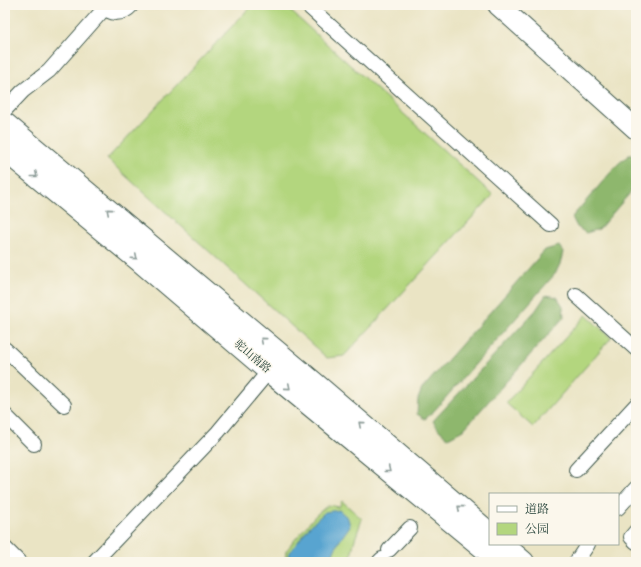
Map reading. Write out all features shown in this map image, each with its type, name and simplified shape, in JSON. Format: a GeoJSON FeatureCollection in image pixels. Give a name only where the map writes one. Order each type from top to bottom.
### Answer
{"type":"FeatureCollection","features":[{"type":"Feature","properties":{"kind":"main road","name":"驼山南路"},"geometry":{"type":"LineString","coordinates":[[5,124],[315,384],[489,533]]}},
{"type":"Feature","properties":{"kind":"main road","name":"驼山南路"},"geometry":{"type":"LineString","coordinates":[[5,150],[500,562]]}},
{"type":"Feature","properties":{"kind":"main road"},"geometry":{"type":"LineString","coordinates":[[503,545],[523,562]]}},
{"type":"Feature","properties":{"kind":"street"},"geometry":{"type":"LineString","coordinates":[[5,110],[22,91],[49,71],[103,7],[110,12],[116,13],[122,12],[132,5]]}},
{"type":"Feature","properties":{"kind":"street"},"geometry":{"type":"LineString","coordinates":[[307,5],[551,225]]}},
{"type":"Feature","properties":{"kind":"street"},"geometry":{"type":"LineString","coordinates":[[498,5],[636,129]]}},
{"type":"Feature","properties":{"kind":"street"},"geometry":{"type":"LineString","coordinates":[[576,295],[636,348]]}},
{"type":"Feature","properties":{"kind":"street"},"geometry":{"type":"LineString","coordinates":[[5,349],[64,405]]}},
{"type":"Feature","properties":{"kind":"street"},"geometry":{"type":"LineString","coordinates":[[94,562],[218,432],[269,371]]}},
{"type":"Feature","properties":{"kind":"street"},"geometry":{"type":"LineString","coordinates":[[576,470],[636,405]]}},
{"type":"Feature","properties":{"kind":"street"},"geometry":{"type":"LineString","coordinates":[[5,416],[34,444]]}},
{"type":"Feature","properties":{"kind":"street"},"geometry":{"type":"LineString","coordinates":[[619,507],[636,488]]}},
{"type":"Feature","properties":{"kind":"street"},"geometry":{"type":"LineString","coordinates":[[383,557],[410,528]]}},
{"type":"Feature","properties":{"kind":"street"},"geometry":{"type":"LineString","coordinates":[[636,531],[630,537],[636,542]]}},
{"type":"Feature","properties":{"kind":"street"},"geometry":{"type":"LineString","coordinates":[[576,562],[587,545]]}},
{"type":"Feature","properties":{"kind":"street"},"geometry":{"type":"LineString","coordinates":[[5,548],[19,562]]}},
{"type":"Feature","properties":{"kind":"green space"},"geometry":{"type":"Polygon","coordinates":[[[252,5],[284,5],[493,195],[344,356],[327,358],[107,159],[252,5]]]}},
{"type":"Feature","properties":{"kind":"green space"},"geometry":{"type":"Polygon","coordinates":[[[629,155],[636,155],[636,186],[599,229],[586,233],[577,227],[572,217],[618,164],[629,155]]]}},
{"type":"Feature","properties":{"kind":"green space"},"geometry":{"type":"Polygon","coordinates":[[[559,246],[563,252],[560,264],[555,274],[433,412],[425,419],[417,414],[418,399],[422,389],[545,250],[559,246]]]}},
{"type":"Feature","properties":{"kind":"green space"},"geometry":{"type":"Polygon","coordinates":[[[546,295],[557,297],[563,306],[564,317],[463,430],[448,438],[439,430],[433,421],[536,310],[546,295]]]}},
{"type":"Feature","properties":{"kind":"green space"},"geometry":{"type":"Polygon","coordinates":[[[586,315],[611,338],[533,427],[506,403],[586,315]]]}},
{"type":"Feature","properties":{"kind":"green space"},"geometry":{"type":"Polygon","coordinates":[[[342,501],[362,519],[354,542],[350,562],[285,562],[286,551],[315,516],[328,505],[339,507],[342,501]]]}},
{"type":"Feature","properties":{"kind":"water"},"geometry":{"type":"Polygon","coordinates":[[[339,510],[348,518],[350,526],[341,538],[334,552],[332,562],[292,562],[288,555],[309,527],[325,512],[339,510]]]}}]}
